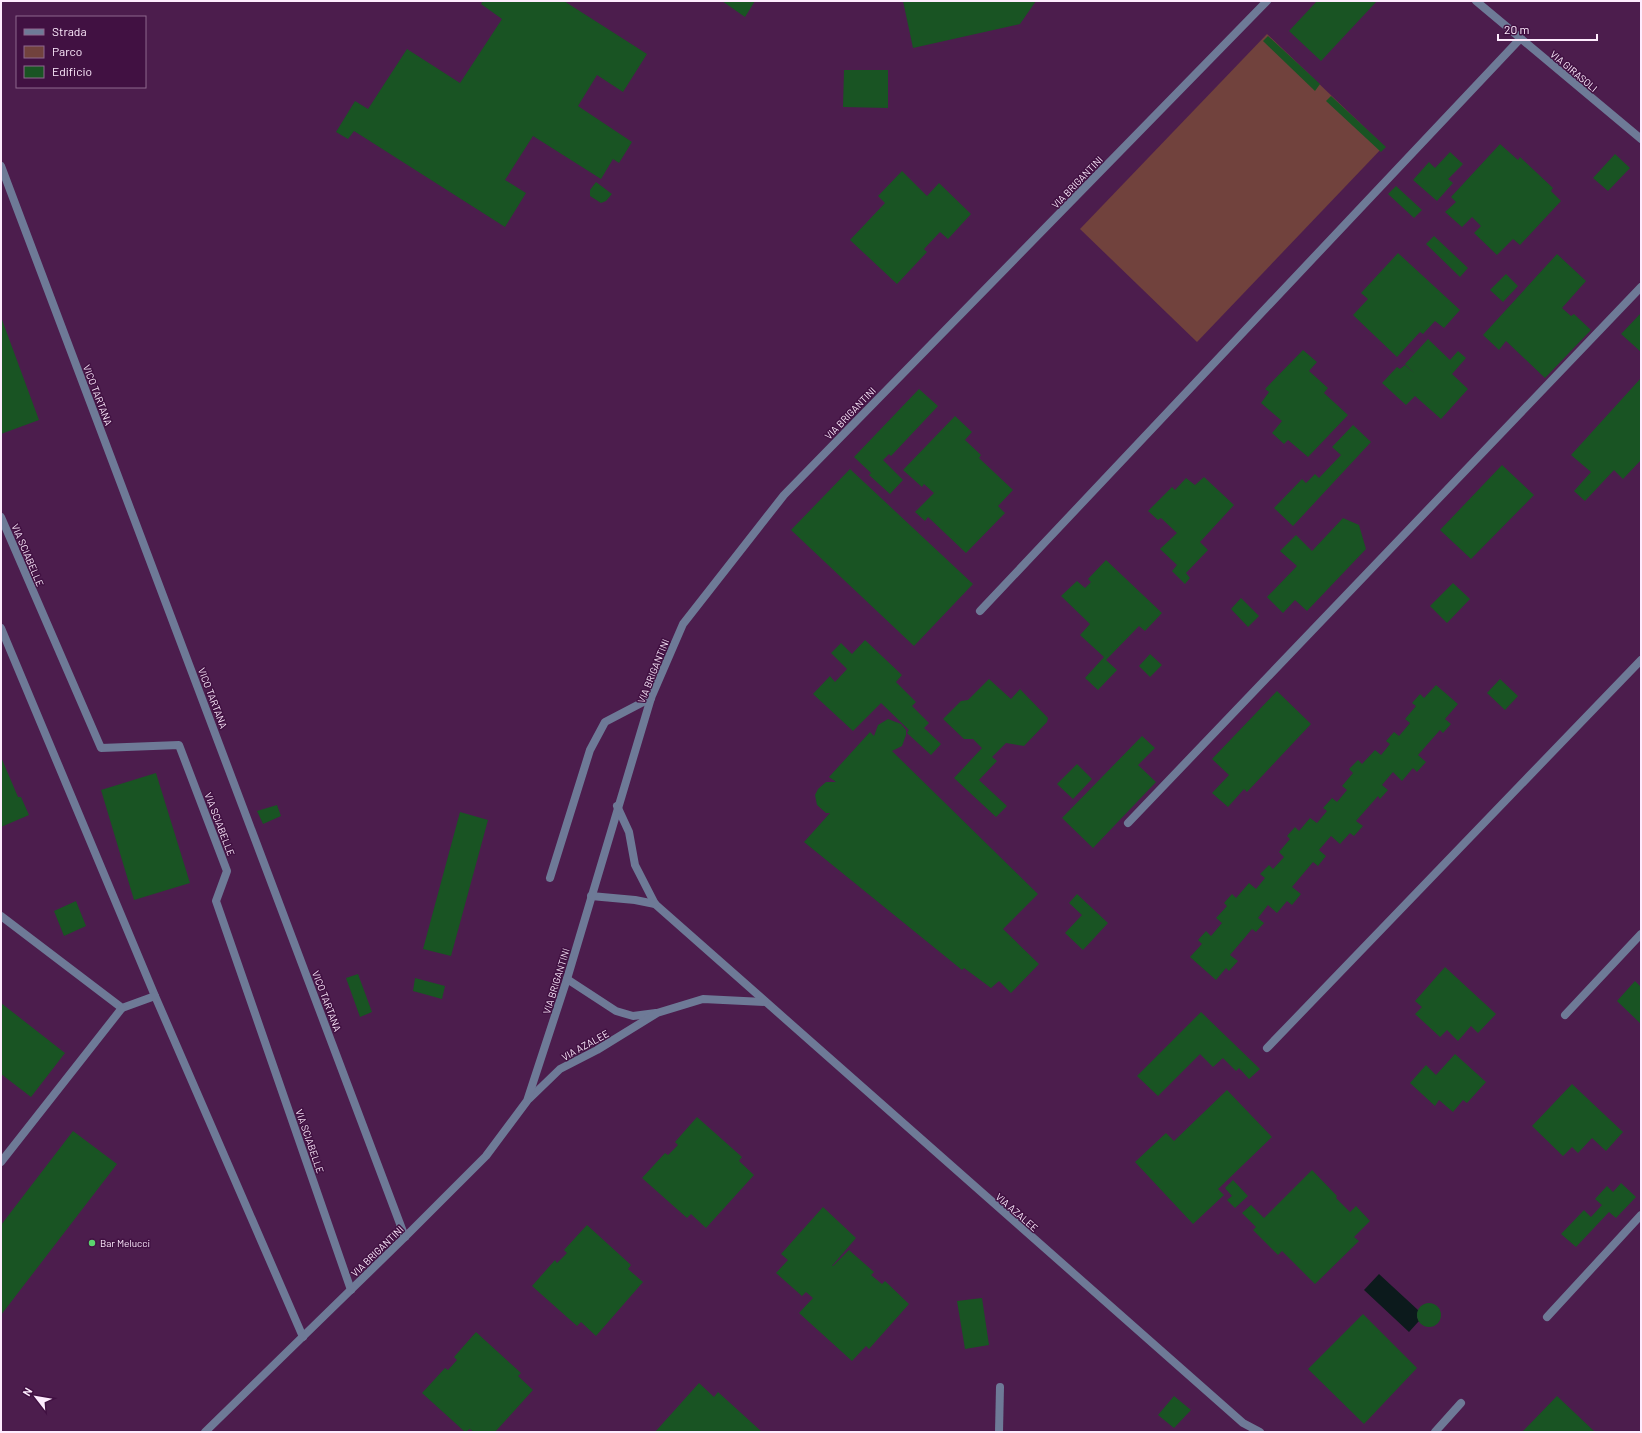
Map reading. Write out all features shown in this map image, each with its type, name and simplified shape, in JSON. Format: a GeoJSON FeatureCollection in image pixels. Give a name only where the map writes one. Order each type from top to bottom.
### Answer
{"type":"FeatureCollection","features":[{"type":"Feature","properties":{"kind":"street","name":"VIA BRIGANTINI"},"geometry":{"type":"LineString","coordinates":[[205,1432],[405,1238],[486,1156],[527,1101],[567,978],[617,806],[651,698],[683,624],[784,495],[1267,1]]}},
{"type":"Feature","properties":{"kind":"street","name":"VIA GIRASOLI"},"geometry":{"type":"LineString","coordinates":[[1476,1],[1641,139]]}},
{"type":"Feature","properties":{"kind":"street"},"geometry":{"type":"LineString","coordinates":[[980,611],[1520,39]]}},
{"type":"Feature","properties":{"kind":"street","name":"VICO TARTANA"},"geometry":{"type":"LineString","coordinates":[[1,166],[405,1238]]}},
{"type":"Feature","properties":{"kind":"street"},"geometry":{"type":"LineString","coordinates":[[1128,823],[1641,287]]}},
{"type":"Feature","properties":{"kind":"street","name":"VIA SCIABELLE"},"geometry":{"type":"LineString","coordinates":[[1,516],[101,748],[179,745],[227,871],[216,901],[351,1290]]}},
{"type":"Feature","properties":{"kind":"street"},"geometry":{"type":"LineString","coordinates":[[1,628],[155,996],[303,1337]]}},
{"type":"Feature","properties":{"kind":"street"},"geometry":{"type":"LineString","coordinates":[[1268,1048],[1641,660]]}},
{"type":"Feature","properties":{"kind":"street"},"geometry":{"type":"LineString","coordinates":[[550,878],[590,750],[605,722],[651,698]]}},
{"type":"Feature","properties":{"kind":"street","name":"VIA AZALEE"},"geometry":{"type":"LineString","coordinates":[[617,806],[629,832],[636,865],[655,904],[1243,1423],[1260,1432]]}},
{"type":"Feature","properties":{"kind":"street"},"geometry":{"type":"LineString","coordinates":[[591,896],[634,900],[655,904]]}},
{"type":"Feature","properties":{"kind":"street"},"geometry":{"type":"LineString","coordinates":[[1,916],[122,1008]]}},
{"type":"Feature","properties":{"kind":"street"},"geometry":{"type":"LineString","coordinates":[[1565,1015],[1641,934]]}},
{"type":"Feature","properties":{"kind":"street","name":"VIA AZALEE"},"geometry":{"type":"LineString","coordinates":[[567,978],[616,1011],[632,1016],[657,1013],[703,999],[765,1002]]}},
{"type":"Feature","properties":{"kind":"street"},"geometry":{"type":"LineString","coordinates":[[1,1162],[122,1008],[155,996]]}},
{"type":"Feature","properties":{"kind":"street","name":"VIA AZALEE"},"geometry":{"type":"LineString","coordinates":[[527,1101],[560,1069],[597,1050],[657,1013]]}},
{"type":"Feature","properties":{"kind":"street"},"geometry":{"type":"LineString","coordinates":[[1547,1317],[1641,1215]]}},
{"type":"Feature","properties":{"kind":"street"},"geometry":{"type":"LineString","coordinates":[[999,1432],[1000,1387]]}},
{"type":"Feature","properties":{"kind":"street"},"geometry":{"type":"LineString","coordinates":[[1435,1432],[1461,1403]]}},
{"type":"Feature","properties":{"kind":"green space"},"geometry":{"type":"Polygon","coordinates":[[[1267,34],[1384,146],[1197,342],[1080,229],[1267,34]]]}},
{"type":"Feature","properties":{"kind":"shaded area"},"geometry":{"type":"Polygon","coordinates":[[[1379,1274],[1418,1310],[1417,1317],[1419,1321],[1409,1332],[1364,1290],[1379,1274]]]}},
{"type":"Feature","properties":{"kind":"building"},"geometry":{"type":"Polygon","coordinates":[[[483,1],[564,1],[647,54],[623,92],[597,75],[578,106],[632,142],[619,163],[613,159],[601,179],[533,136],[505,180],[526,193],[505,227],[354,131],[348,139],[336,132],[355,101],[368,109],[407,49],[460,83],[502,19],[481,4],[483,1]]]}},
{"type":"Feature","properties":{"kind":"building"},"geometry":{"type":"Polygon","coordinates":[[[722,1],[755,1],[745,17],[722,1]]]}},
{"type":"Feature","properties":{"kind":"building"},"geometry":{"type":"Polygon","coordinates":[[[903,1],[1036,1],[1020,24],[913,48],[903,1]]]}},
{"type":"Feature","properties":{"kind":"building"},"geometry":{"type":"Polygon","coordinates":[[[1317,1],[1377,1],[1321,61],[1289,31],[1317,1]]]}},
{"type":"Feature","properties":{"kind":"building"},"geometry":{"type":"Polygon","coordinates":[[[1268,36],[1320,84],[1315,91],[1263,41],[1268,36]]]}},
{"type":"Feature","properties":{"kind":"building"},"geometry":{"type":"Polygon","coordinates":[[[844,70],[888,70],[888,108],[843,107],[844,70]]]}},
{"type":"Feature","properties":{"kind":"building"},"geometry":{"type":"Polygon","coordinates":[[[1331,96],[1386,147],[1381,152],[1326,101],[1331,96]]]}},
{"type":"Feature","properties":{"kind":"building"},"geometry":{"type":"Polygon","coordinates":[[[1500,144],[1518,160],[1520,157],[1553,188],[1551,191],[1561,201],[1520,245],[1513,239],[1497,255],[1474,233],[1481,226],[1472,217],[1462,227],[1445,212],[1456,202],[1451,197],[1500,144]]]}},
{"type":"Feature","properties":{"kind":"building"},"geometry":{"type":"Polygon","coordinates":[[[1450,152],[1463,164],[1448,179],[1453,183],[1437,201],[1413,180],[1429,162],[1435,168],[1450,152]]]}},
{"type":"Feature","properties":{"kind":"building"},"geometry":{"type":"Polygon","coordinates":[[[1615,154],[1630,168],[1608,191],[1593,178],[1615,154]]]}},
{"type":"Feature","properties":{"kind":"building"},"geometry":{"type":"Polygon","coordinates":[[[902,171],[927,196],[939,183],[971,214],[948,239],[940,232],[924,249],[927,252],[897,284],[850,240],[885,203],[878,196],[902,171]]]}},
{"type":"Feature","properties":{"kind":"building"},"geometry":{"type":"Polygon","coordinates":[[[596,182],[612,194],[606,201],[601,203],[590,196],[590,190],[596,182]]]}},
{"type":"Feature","properties":{"kind":"building"},"geometry":{"type":"Polygon","coordinates":[[[1396,186],[1422,210],[1414,218],[1388,194],[1396,186]]]}},
{"type":"Feature","properties":{"kind":"building"},"geometry":{"type":"Polygon","coordinates":[[[1434,236],[1468,268],[1460,277],[1426,244],[1434,236]]]}},
{"type":"Feature","properties":{"kind":"building"},"geometry":{"type":"Polygon","coordinates":[[[1398,253],[1460,310],[1444,328],[1435,321],[1423,334],[1420,332],[1397,357],[1353,315],[1368,299],[1361,293],[1398,253]]]}},
{"type":"Feature","properties":{"kind":"building"},"geometry":{"type":"Polygon","coordinates":[[[1557,254],[1586,281],[1562,308],[1571,316],[1574,314],[1591,330],[1545,378],[1506,341],[1499,350],[1483,335],[1557,254]]]}},
{"type":"Feature","properties":{"kind":"building"},"geometry":{"type":"Polygon","coordinates":[[[1506,274],[1518,286],[1503,302],[1490,290],[1506,274]]]}},
{"type":"Feature","properties":{"kind":"building"},"geometry":{"type":"Polygon","coordinates":[[[1641,313],[1641,352],[1621,334],[1641,313]]]}},
{"type":"Feature","properties":{"kind":"building"},"geometry":{"type":"Polygon","coordinates":[[[1,317],[39,420],[1,434],[1,317]]]}},
{"type":"Feature","properties":{"kind":"building"},"geometry":{"type":"Polygon","coordinates":[[[1428,339],[1450,360],[1458,351],[1466,358],[1452,374],[1468,389],[1441,419],[1415,396],[1406,405],[1382,383],[1397,367],[1400,369],[1405,365],[1414,373],[1405,364],[1428,339]]]}},
{"type":"Feature","properties":{"kind":"building"},"geometry":{"type":"Polygon","coordinates":[[[1303,350],[1317,362],[1309,371],[1328,388],[1324,393],[1348,415],[1308,457],[1288,440],[1284,444],[1272,433],[1282,421],[1261,403],[1269,392],[1265,389],[1303,350]]]}},
{"type":"Feature","properties":{"kind":"building"},"geometry":{"type":"Polygon","coordinates":[[[1641,378],[1641,460],[1623,479],[1614,470],[1585,501],[1574,491],[1591,472],[1571,455],[1641,378]]]}},
{"type":"Feature","properties":{"kind":"building"},"geometry":{"type":"Polygon","coordinates":[[[919,389],[938,406],[891,456],[889,454],[883,460],[903,480],[890,494],[869,475],[871,473],[854,457],[919,389]]]}},
{"type":"Feature","properties":{"kind":"building"},"geometry":{"type":"Polygon","coordinates":[[[955,416],[972,432],[965,440],[981,455],[979,458],[1013,490],[998,506],[1005,513],[966,553],[928,517],[925,521],[915,512],[934,493],[924,484],[922,487],[903,470],[955,416]]]}},
{"type":"Feature","properties":{"kind":"building"},"geometry":{"type":"Polygon","coordinates":[[[1353,425],[1371,442],[1293,526],[1274,508],[1302,479],[1306,483],[1315,474],[1319,478],[1341,455],[1332,447],[1353,425]]]}},
{"type":"Feature","properties":{"kind":"building"},"geometry":{"type":"Polygon","coordinates":[[[1502,465],[1534,495],[1471,559],[1440,530],[1502,465]]]}},
{"type":"Feature","properties":{"kind":"building"},"geometry":{"type":"Polygon","coordinates":[[[850,469],[973,584],[914,646],[791,530],[850,469]]]}},
{"type":"Feature","properties":{"kind":"building"},"geometry":{"type":"Polygon","coordinates":[[[1204,477],[1234,505],[1200,542],[1208,550],[1186,573],[1190,578],[1185,584],[1172,571],[1177,565],[1160,549],[1177,533],[1161,518],[1158,520],[1148,511],[1172,487],[1175,490],[1186,478],[1195,485],[1204,477]]]}},
{"type":"Feature","properties":{"kind":"building"},"geometry":{"type":"Polygon","coordinates":[[[1343,518],[1359,525],[1366,549],[1307,611],[1295,600],[1283,613],[1267,597],[1297,566],[1280,551],[1296,535],[1312,551],[1343,518]]]}},
{"type":"Feature","properties":{"kind":"building"},"geometry":{"type":"Polygon","coordinates":[[[1106,560],[1162,613],[1145,631],[1139,626],[1106,660],[1117,670],[1098,690],[1085,678],[1104,657],[1080,635],[1090,624],[1061,596],[1077,581],[1085,588],[1091,582],[1088,579],[1106,560]]]}},
{"type":"Feature","properties":{"kind":"building"},"geometry":{"type":"Polygon","coordinates":[[[1453,583],[1470,599],[1447,623],[1430,606],[1453,583]]]}},
{"type":"Feature","properties":{"kind":"building"},"geometry":{"type":"Polygon","coordinates":[[[1241,598],[1259,616],[1248,627],[1231,609],[1241,598]]]}},
{"type":"Feature","properties":{"kind":"building"},"geometry":{"type":"Polygon","coordinates":[[[865,640],[902,675],[896,682],[916,702],[912,706],[929,723],[924,728],[941,744],[931,755],[907,733],[909,730],[881,703],[853,731],[813,694],[830,676],[835,682],[847,669],[831,653],[841,643],[852,654],[865,640]]]}},
{"type":"Feature","properties":{"kind":"building"},"geometry":{"type":"Polygon","coordinates":[[[1150,654],[1162,665],[1150,677],[1139,666],[1150,654]]]}},
{"type":"Feature","properties":{"kind":"building"},"geometry":{"type":"Polygon","coordinates":[[[989,679],[1011,699],[1020,689],[1048,718],[1047,722],[1024,746],[1006,743],[992,757],[997,761],[979,780],[1007,806],[996,817],[954,778],[982,748],[973,739],[964,739],[943,719],[961,701],[968,700],[989,679]]]}},
{"type":"Feature","properties":{"kind":"building"},"geometry":{"type":"Polygon","coordinates":[[[1500,679],[1518,696],[1505,710],[1487,693],[1500,679]]]}},
{"type":"Feature","properties":{"kind":"building"},"geometry":{"type":"Polygon","coordinates":[[[1436,685],[1458,704],[1445,719],[1451,724],[1443,733],[1440,730],[1418,755],[1426,762],[1417,772],[1413,768],[1402,781],[1393,772],[1382,785],[1388,790],[1380,799],[1378,796],[1356,821],[1363,826],[1354,836],[1350,833],[1340,844],[1331,836],[1319,850],[1326,856],[1318,866],[1313,862],[1292,887],[1301,894],[1292,905],[1287,901],[1277,913],[1268,905],[1258,918],[1264,923],[1256,932],[1252,929],[1230,955],[1238,961],[1229,971],[1226,968],[1216,980],[1190,957],[1202,944],[1198,940],[1206,931],[1211,936],[1222,923],[1216,918],[1227,906],[1224,903],[1232,894],[1236,898],[1249,883],[1256,889],[1265,878],[1260,874],[1269,865],[1273,869],[1284,857],[1279,852],[1290,839],[1287,836],[1295,827],[1299,831],[1310,818],[1317,823],[1327,811],[1323,808],[1332,798],[1337,802],[1347,790],[1342,786],[1353,773],[1349,769],[1358,760],[1362,764],[1375,750],[1381,755],[1390,744],[1386,741],[1394,732],[1399,736],[1410,723],[1405,719],[1416,706],[1412,703],[1420,694],[1424,698],[1436,685]]]}},
{"type":"Feature","properties":{"kind":"building"},"geometry":{"type":"Polygon","coordinates":[[[1277,691],[1311,724],[1247,792],[1244,789],[1228,807],[1212,793],[1229,775],[1212,759],[1277,691]]]}},
{"type":"Feature","properties":{"kind":"building"},"geometry":{"type":"Polygon","coordinates":[[[888,719],[901,724],[906,730],[906,735],[902,746],[892,751],[1038,894],[1003,929],[1039,964],[1011,993],[999,981],[991,988],[964,968],[962,970],[804,842],[830,813],[826,813],[817,805],[815,795],[818,789],[826,782],[836,782],[829,777],[870,732],[874,736],[878,725],[888,719]]]}},
{"type":"Feature","properties":{"kind":"building"},"geometry":{"type":"Polygon","coordinates":[[[1142,736],[1155,748],[1138,765],[1156,782],[1093,848],[1062,818],[1142,736]]]}},
{"type":"Feature","properties":{"kind":"building"},"geometry":{"type":"Polygon","coordinates":[[[1,757],[18,797],[21,797],[29,815],[1,827],[1,757]]]}},
{"type":"Feature","properties":{"kind":"building"},"geometry":{"type":"Polygon","coordinates":[[[1077,764],[1092,779],[1073,799],[1057,784],[1077,764]]]}},
{"type":"Feature","properties":{"kind":"building"},"geometry":{"type":"Polygon","coordinates":[[[156,773],[190,883],[134,900],[101,790],[156,773]]]}},
{"type":"Feature","properties":{"kind":"building"},"geometry":{"type":"Polygon","coordinates":[[[277,805],[281,816],[263,824],[257,811],[277,805]]]}},
{"type":"Feature","properties":{"kind":"building"},"geometry":{"type":"Polygon","coordinates":[[[460,812],[488,820],[451,956],[423,949],[460,812]]]}},
{"type":"Feature","properties":{"kind":"building"},"geometry":{"type":"Polygon","coordinates":[[[1077,894],[1108,923],[1083,950],[1065,933],[1082,915],[1069,903],[1077,894]]]}},
{"type":"Feature","properties":{"kind":"building"},"geometry":{"type":"Polygon","coordinates":[[[76,901],[86,926],[64,936],[54,911],[76,901]]]}},
{"type":"Feature","properties":{"kind":"building"},"geometry":{"type":"Polygon","coordinates":[[[1445,967],[1496,1014],[1478,1033],[1471,1026],[1458,1041],[1447,1030],[1440,1037],[1415,1014],[1422,1007],[1415,1001],[1445,967]]]}},
{"type":"Feature","properties":{"kind":"building"},"geometry":{"type":"Polygon","coordinates":[[[358,974],[372,1012],[360,1017],[346,978],[358,974]]]}},
{"type":"Feature","properties":{"kind":"building"},"geometry":{"type":"Polygon","coordinates":[[[415,978],[445,986],[442,999],[413,991],[415,978]]]}},
{"type":"Feature","properties":{"kind":"building"},"geometry":{"type":"Polygon","coordinates":[[[1635,981],[1641,987],[1641,1024],[1617,1001],[1635,981]]]}},
{"type":"Feature","properties":{"kind":"building"},"geometry":{"type":"Polygon","coordinates":[[[1,1003],[65,1053],[31,1097],[1,1074],[1,1003]]]}},
{"type":"Feature","properties":{"kind":"building"},"geometry":{"type":"Polygon","coordinates":[[[1201,1012],[1260,1069],[1249,1079],[1239,1068],[1236,1071],[1223,1058],[1213,1067],[1200,1054],[1158,1096],[1137,1076],[1201,1012]]]}},
{"type":"Feature","properties":{"kind":"building"},"geometry":{"type":"Polygon","coordinates":[[[1455,1054],[1486,1082],[1467,1103],[1463,1100],[1453,1112],[1439,1100],[1435,1106],[1410,1083],[1426,1065],[1436,1075],[1455,1054]]]}},
{"type":"Feature","properties":{"kind":"building"},"geometry":{"type":"Polygon","coordinates":[[[1572,1084],[1623,1132],[1606,1151],[1592,1138],[1578,1153],[1572,1147],[1563,1156],[1532,1126],[1572,1084]]]}},
{"type":"Feature","properties":{"kind":"building"},"geometry":{"type":"Polygon","coordinates":[[[1227,1090],[1272,1137],[1218,1189],[1224,1195],[1193,1224],[1135,1162],[1166,1133],[1174,1141],[1227,1090]]]}},
{"type":"Feature","properties":{"kind":"building"},"geometry":{"type":"Polygon","coordinates":[[[697,1117],[742,1157],[739,1161],[754,1175],[706,1228],[691,1214],[687,1218],[642,1178],[665,1153],[668,1155],[678,1145],[675,1142],[697,1117]]]}},
{"type":"Feature","properties":{"kind":"building"},"geometry":{"type":"Polygon","coordinates":[[[73,1131],[117,1164],[1,1315],[1,1225],[73,1131]]]}},
{"type":"Feature","properties":{"kind":"building"},"geometry":{"type":"Polygon","coordinates":[[[1312,1170],[1350,1212],[1356,1206],[1370,1221],[1354,1237],[1359,1241],[1315,1284],[1282,1251],[1278,1255],[1253,1230],[1256,1227],[1242,1213],[1251,1205],[1264,1218],[1312,1170]]]}},
{"type":"Feature","properties":{"kind":"building"},"geometry":{"type":"Polygon","coordinates":[[[1233,1180],[1248,1196],[1235,1208],[1227,1200],[1232,1196],[1225,1188],[1233,1180]]]}},
{"type":"Feature","properties":{"kind":"building"},"geometry":{"type":"Polygon","coordinates":[[[1621,1183],[1636,1197],[1616,1218],[1609,1212],[1576,1247],[1561,1234],[1584,1210],[1591,1217],[1602,1205],[1595,1199],[1607,1186],[1613,1192],[1621,1183]]]}},
{"type":"Feature","properties":{"kind":"building"},"geometry":{"type":"Polygon","coordinates":[[[823,1207],[856,1238],[832,1266],[849,1250],[874,1272],[871,1275],[882,1284],[885,1281],[909,1304],[869,1349],[866,1346],[852,1361],[799,1313],[813,1298],[806,1292],[802,1296],[776,1273],[788,1260],[781,1254],[823,1207]]]}},
{"type":"Feature","properties":{"kind":"building"},"geometry":{"type":"Polygon","coordinates":[[[587,1225],[631,1265],[628,1269],[643,1282],[596,1336],[581,1322],[577,1326],[532,1286],[555,1260],[557,1263],[567,1253],[564,1250],[587,1225]]]}},
{"type":"Feature","properties":{"kind":"building"},"geometry":{"type":"Polygon","coordinates":[[[982,1298],[989,1345],[965,1349],[957,1301],[982,1298]]]}},
{"type":"Feature","properties":{"kind":"building"},"geometry":{"type":"Polygon","coordinates":[[[1429,1303],[1434,1304],[1440,1310],[1440,1320],[1434,1326],[1429,1327],[1424,1326],[1418,1320],[1417,1315],[1418,1310],[1424,1304],[1429,1303]]]}},
{"type":"Feature","properties":{"kind":"building"},"geometry":{"type":"Polygon","coordinates":[[[1363,1314],[1417,1368],[1364,1424],[1308,1369],[1363,1314]]]}},
{"type":"Feature","properties":{"kind":"building"},"geometry":{"type":"Polygon","coordinates":[[[476,1332],[521,1373],[518,1376],[533,1390],[495,1432],[474,1432],[470,1429],[465,1432],[422,1393],[445,1368],[448,1370],[457,1360],[454,1357],[476,1332]]]}},
{"type":"Feature","properties":{"kind":"building"},"geometry":{"type":"Polygon","coordinates":[[[699,1383],[714,1397],[718,1392],[762,1432],[655,1432],[699,1383]]]}},
{"type":"Feature","properties":{"kind":"building"},"geometry":{"type":"Polygon","coordinates":[[[1174,1396],[1191,1410],[1174,1428],[1158,1415],[1174,1396]]]}},
{"type":"Feature","properties":{"kind":"building"},"geometry":{"type":"Polygon","coordinates":[[[1557,1396],[1595,1432],[1522,1432],[1557,1396]]]}},
{"type":"Feature","properties":{"kind":"place","name":"Bar Melucci"},"geometry":{"type":"Point","coordinates":[92,1243]}}]}
